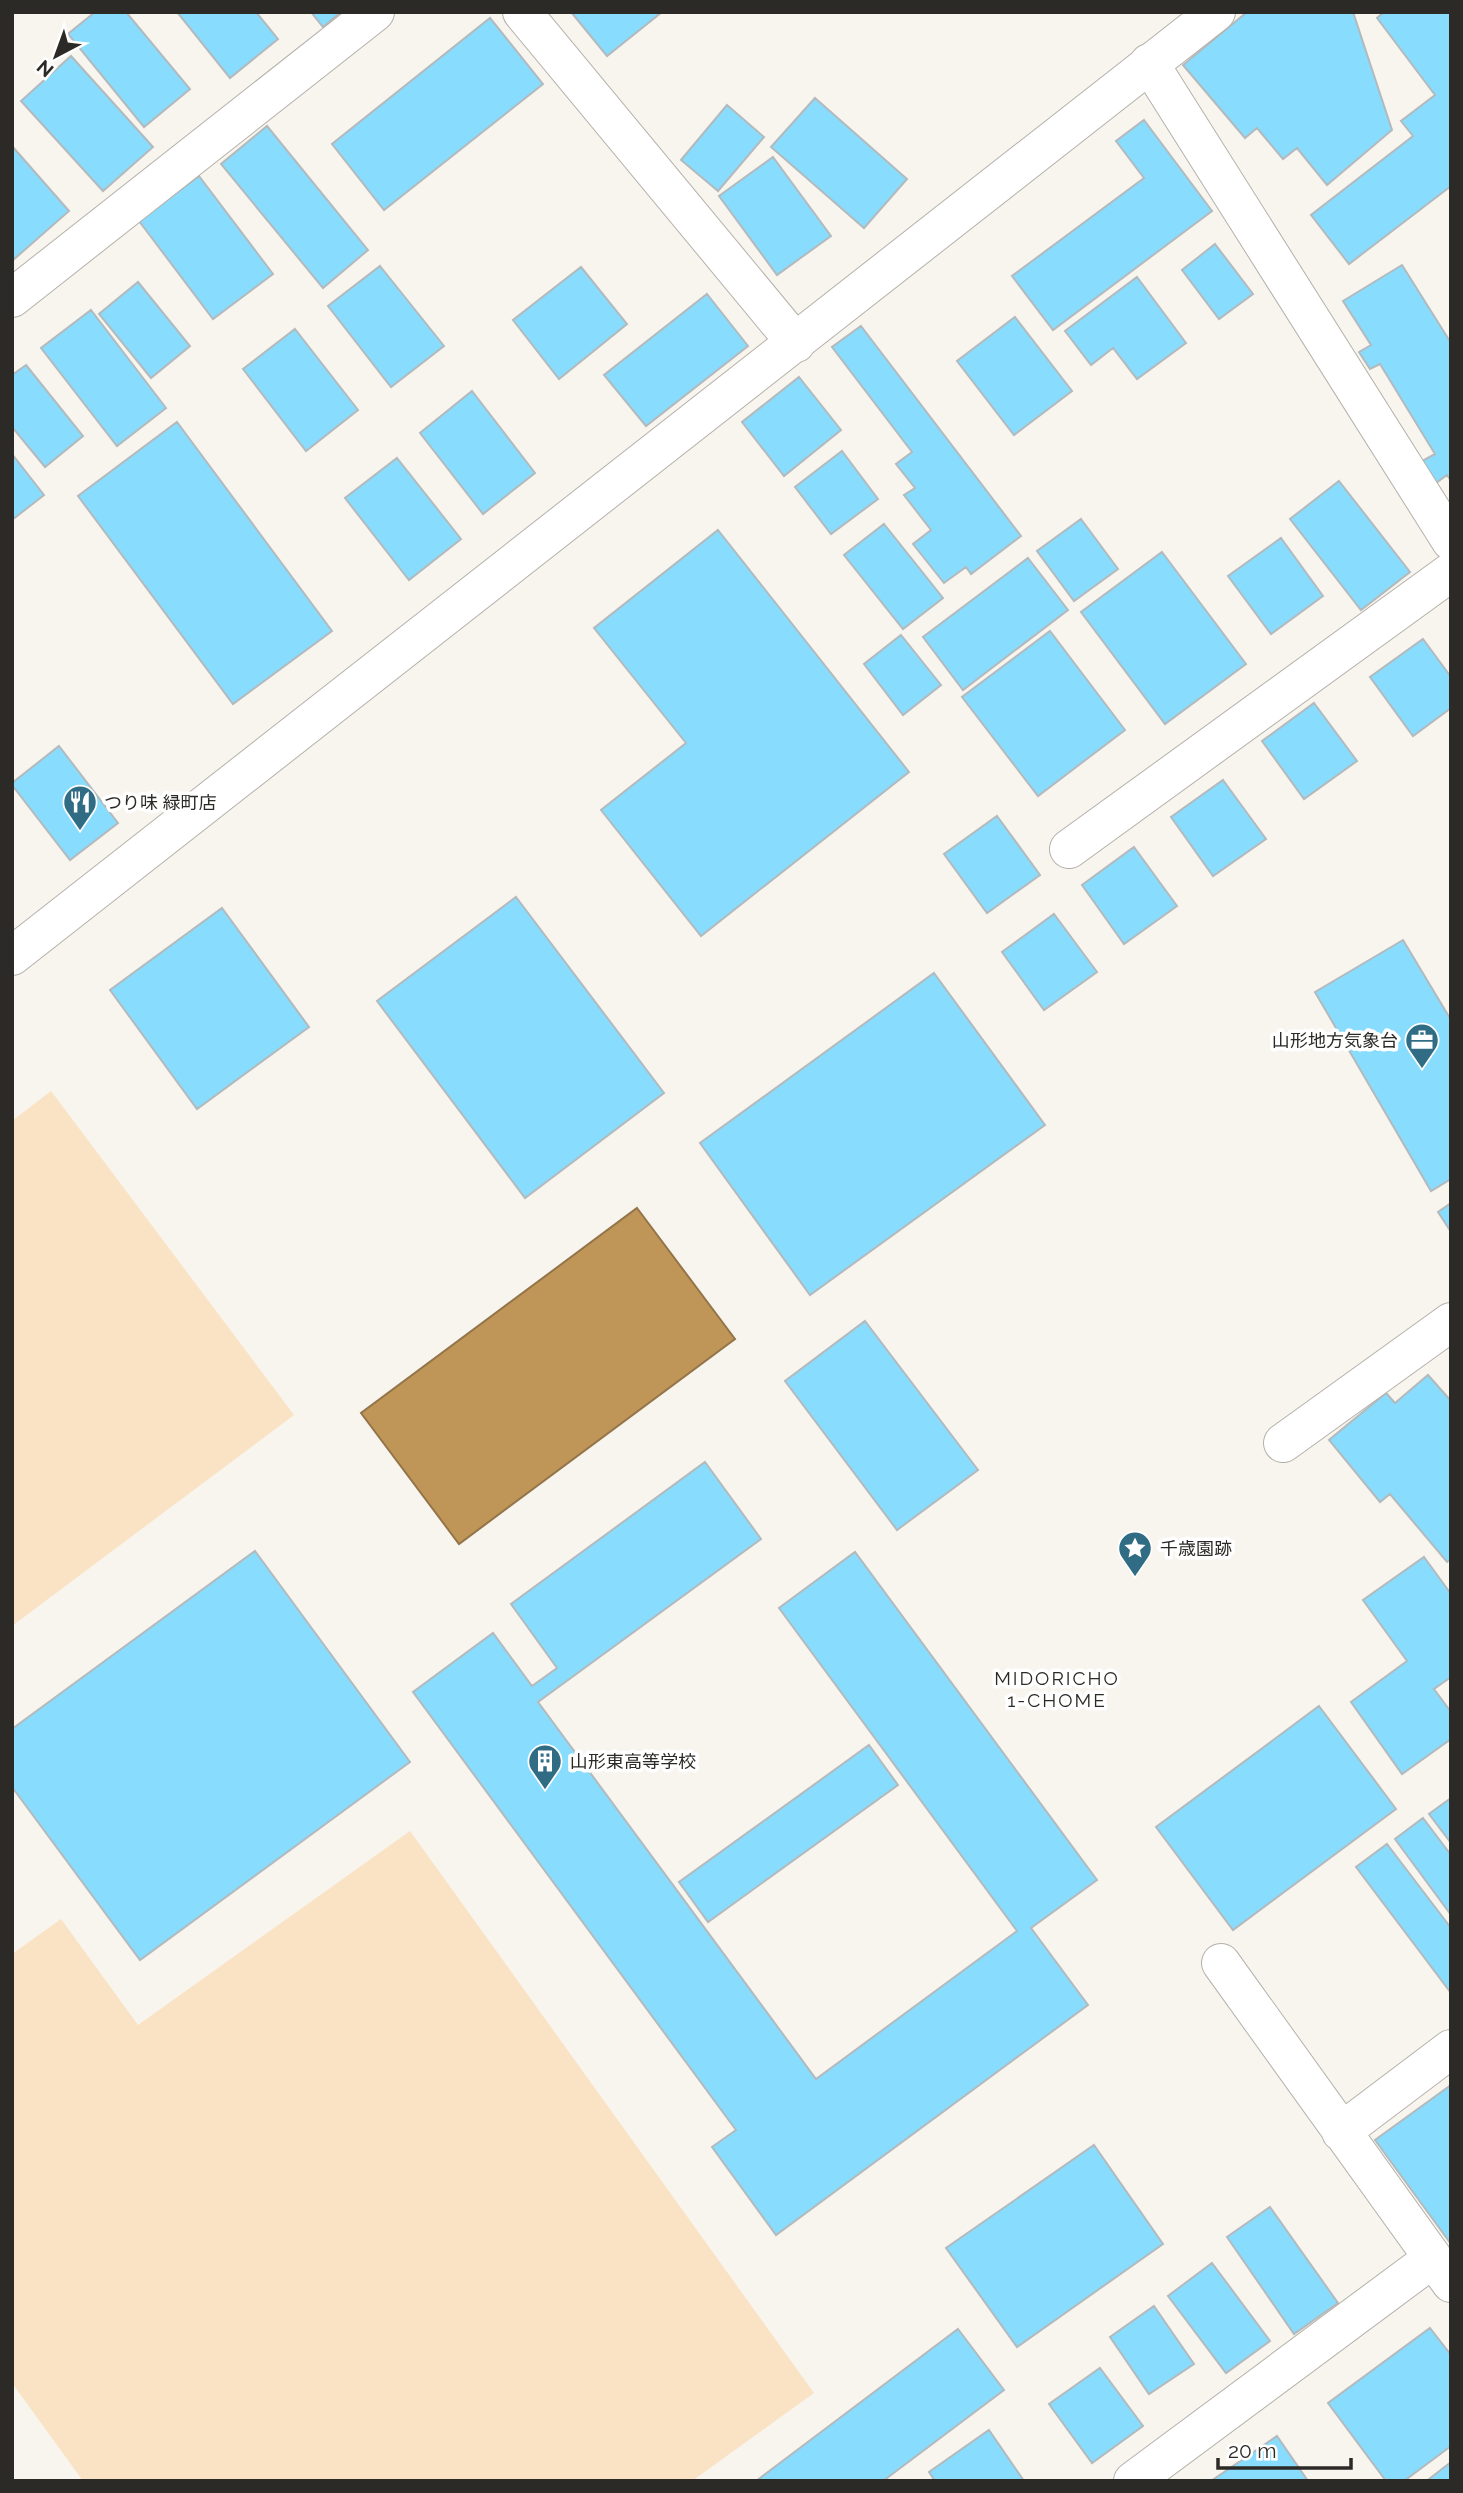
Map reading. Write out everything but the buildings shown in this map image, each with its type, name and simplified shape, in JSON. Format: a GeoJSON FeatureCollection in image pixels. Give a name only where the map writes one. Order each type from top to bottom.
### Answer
{"type":"FeatureCollection","features":[{"type":"Feature","properties":{"kind":"street"},"geometry":{"type":"LineString","coordinates":[[12,298],[375,12]]}},
{"type":"Feature","properties":{"kind":"street"},"geometry":{"type":"LineString","coordinates":[[522,12],[796,343]]}},
{"type":"Feature","properties":{"kind":"street"},"geometry":{"type":"LineString","coordinates":[[14,952],[1216,12]]}},
{"type":"Feature","properties":{"kind":"street"},"geometry":{"type":"LineString","coordinates":[[1149,63],[1451,541]]}},
{"type":"Feature","properties":{"kind":"street"},"geometry":{"type":"LineString","coordinates":[[1069,849],[1451,572]]}},
{"type":"Feature","properties":{"kind":"street"},"geometry":{"type":"LineString","coordinates":[[1283,1443],[1451,1322]]}},
{"type":"Feature","properties":{"kind":"street"},"geometry":{"type":"LineString","coordinates":[[1133,2481],[1442,2271],[1221,1964]]}},
{"type":"Feature","properties":{"kind":"street"},"geometry":{"type":"LineString","coordinates":[[1341,2132],[1451,2049]]}},
{"type":"Feature","properties":{"kind":"shaded area"},"geometry":{"type":"Polygon","coordinates":[[[51,1091],[294,1415],[12,1626],[12,1121],[51,1091]]]}},
{"type":"Feature","properties":{"kind":"shaded area"},"geometry":{"type":"Polygon","coordinates":[[[637,1208],[735,1339],[459,1544],[361,1413],[637,1208]]]}},
{"type":"Feature","properties":{"kind":"shaded area"},"geometry":{"type":"Polygon","coordinates":[[[410,1831],[814,2393],[692,2481],[83,2481],[12,2383],[12,1954],[61,1919],[138,2025],[410,1831]]]}},
{"type":"Feature","properties":{"kind":"place","name":"つり味 緑町店"},"geometry":{"type":"Point","coordinates":[80,832]}},
{"type":"Feature","properties":{"kind":"place","name":"山形地方気象台"},"geometry":{"type":"Point","coordinates":[1422,1070]}},
{"type":"Feature","properties":{"kind":"place","name":"千歳園跡"},"geometry":{"type":"Point","coordinates":[1135,1578]}},
{"type":"Feature","properties":{"kind":"place","name":"山形東高等学校"},"geometry":{"type":"Point","coordinates":[545,1791]}},
{"type":"Feature","properties":{"kind":"district","name":"MIDORICHO 1-CHOME"},"geometry":{"type":"Point","coordinates":[1057,1689]}}]}
